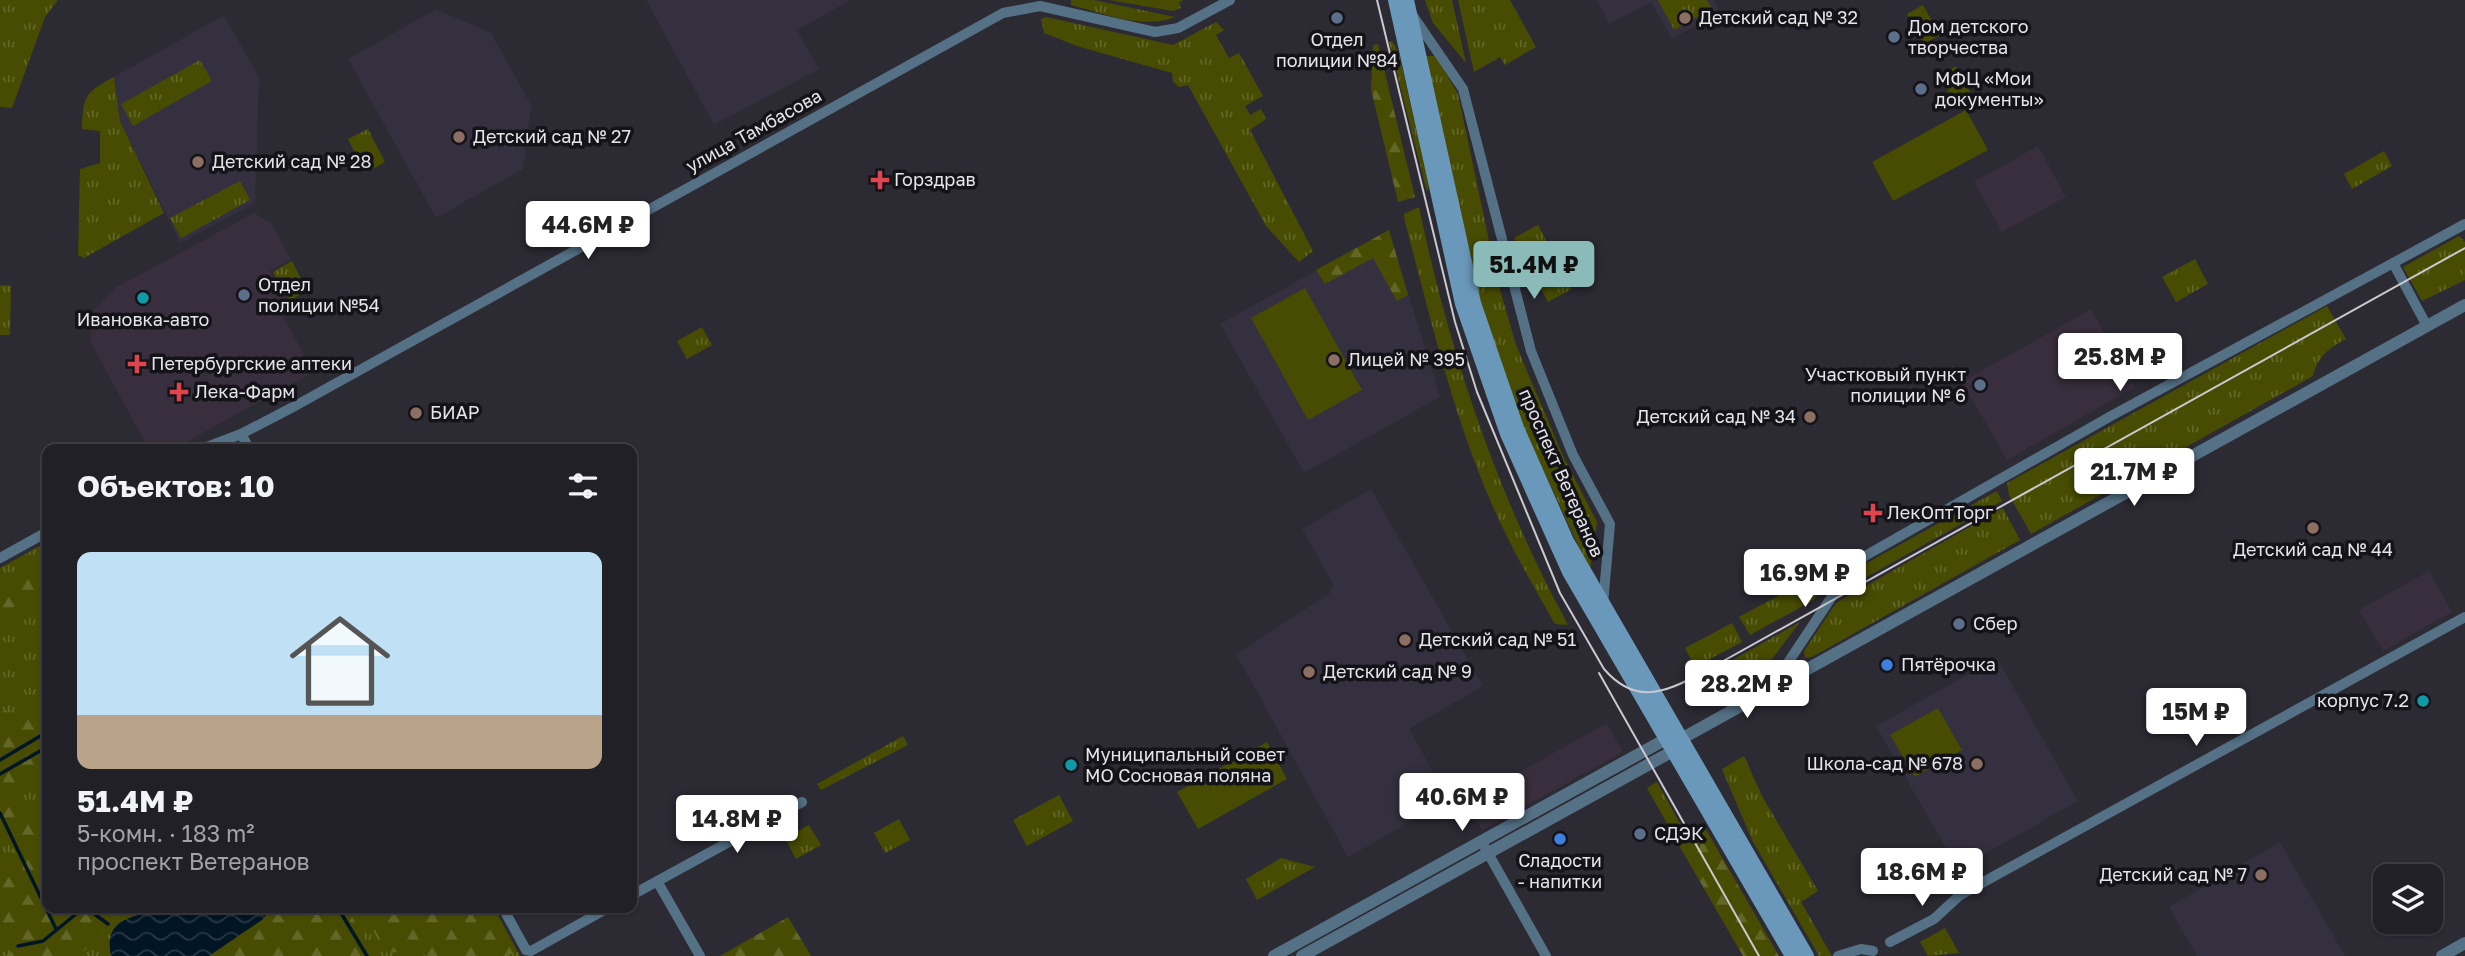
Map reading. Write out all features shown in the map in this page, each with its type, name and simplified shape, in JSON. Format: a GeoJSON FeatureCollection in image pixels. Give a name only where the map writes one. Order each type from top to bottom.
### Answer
{"type":"FeatureCollection","features":[{"type":"Feature","properties":{"kind":"main road","name":"проспект Ветеранов"},"geometry":{"type":"LineString","coordinates":[[1395,0],[1462,304],[1488,384],[1569,572],[1807,956]]}},
{"type":"Feature","properties":{"kind":"main road","name":"проспект Ветеранов"},"geometry":{"type":"LineString","coordinates":[[1408,6],[1482,328],[1538,477],[1567,541],[1603,604],[1674,743],[1792,956]]}},
{"type":"Feature","properties":{"kind":"street","name":"улица Тамбасова"},"geometry":{"type":"LineString","coordinates":[[215,444],[241,434],[1003,13],[1024,6],[1054,7],[1155,32],[1178,28],[1230,0]]}},
{"type":"Feature","properties":{"kind":"street"},"geometry":{"type":"LineString","coordinates":[[1408,6],[1463,89],[1531,351],[1573,455],[1610,524],[1603,604]]}},
{"type":"Feature","properties":{"kind":"street"},"geometry":{"type":"LineString","coordinates":[[1771,688],[1853,565],[1865,556],[2111,416],[2464,227]]}},
{"type":"Feature","properties":{"kind":"street"},"geometry":{"type":"LineString","coordinates":[[2393,263],[2427,326]]}},
{"type":"Feature","properties":{"kind":"street"},"geometry":{"type":"LineString","coordinates":[[1274,956],[1485,847],[2465,305]]}},
{"type":"Feature","properties":{"kind":"street"},"geometry":{"type":"LineString","coordinates":[[241,434],[247,444]]}},
{"type":"Feature","properties":{"kind":"street"},"geometry":{"type":"LineString","coordinates":[[0,558],[42,535]]}},
{"type":"Feature","properties":{"kind":"street"},"geometry":{"type":"LineString","coordinates":[[1890,942],[1934,919],[1960,895],[2465,617]]}},
{"type":"Feature","properties":{"kind":"street"},"geometry":{"type":"LineString","coordinates":[[637,892],[803,802]]}},
{"type":"Feature","properties":{"kind":"street"},"geometry":{"type":"LineString","coordinates":[[1301,956],[1485,847]]}},
{"type":"Feature","properties":{"kind":"street"},"geometry":{"type":"LineString","coordinates":[[1485,847],[1546,956]]}},
{"type":"Feature","properties":{"kind":"street"},"geometry":{"type":"LineString","coordinates":[[657,881],[700,956]]}},
{"type":"Feature","properties":{"kind":"street"},"geometry":{"type":"LineString","coordinates":[[506,913],[526,950],[531,951],[599,913]]}},
{"type":"Feature","properties":{"kind":"street"},"geometry":{"type":"LineString","coordinates":[[2442,956],[2465,943]]}},
{"type":"Feature","properties":{"kind":"street"},"geometry":{"type":"LineString","coordinates":[[1838,956],[1861,949],[1873,951]]}},
{"type":"Feature","properties":{"kind":"shaded area"},"geometry":{"type":"Polygon","coordinates":[[[646,0],[851,0],[797,30],[819,69],[714,125],[646,0]]]}},
{"type":"Feature","properties":{"kind":"shaded area","name":"Детский сад № 32"},"geometry":{"type":"Polygon","coordinates":[[[1597,0],[1713,0],[1720,12],[1672,39],[1651,2],[1609,24],[1597,0]]]}},
{"type":"Feature","properties":{"kind":"shaded area","name":"Детский сад № 27"},"geometry":{"type":"Polygon","coordinates":[[[436,9],[491,33],[531,105],[523,169],[436,218],[348,59],[436,9]]]}},
{"type":"Feature","properties":{"kind":"shaded area","name":"Детский сад № 28"},"geometry":{"type":"Polygon","coordinates":[[[224,15],[259,77],[255,203],[180,243],[120,121],[114,77],[224,15]]]}},
{"type":"Feature","properties":{"kind":"shaded area"},"geometry":{"type":"Polygon","coordinates":[[[2038,146],[2066,197],[2002,232],[1974,182],[2038,146]]]}},
{"type":"Feature","properties":{"kind":"shaded area"},"geometry":{"type":"Polygon","coordinates":[[[254,213],[271,223],[291,259],[270,271],[288,302],[278,308],[314,372],[181,444],[146,444],[90,341],[93,311],[115,288],[254,213]]]}},
{"type":"Feature","properties":{"kind":"shaded area","name":"Лицей № 395"},"geometry":{"type":"Polygon","coordinates":[[[1389,230],[1440,397],[1304,473],[1220,324],[1389,230]]]}},
{"type":"Feature","properties":{"kind":"shaded area"},"geometry":{"type":"Polygon","coordinates":[[[2091,309],[2135,387],[2007,460],[1962,382],[2091,309]]]}},
{"type":"Feature","properties":{"kind":"shaded area"},"geometry":{"type":"Polygon","coordinates":[[[1371,489],[1483,686],[1409,729],[1449,800],[1348,857],[1236,654],[1329,594],[1333,584],[1302,529],[1371,489]]]}},
{"type":"Feature","properties":{"kind":"shaded area"},"geometry":{"type":"Polygon","coordinates":[[[2429,571],[2452,612],[2383,651],[2359,610],[2429,571]]]}},
{"type":"Feature","properties":{"kind":"shaded area","name":"Школа-сад № 678"},"geometry":{"type":"Polygon","coordinates":[[[1997,658],[2078,801],[1958,869],[1876,726],[1997,658]]]}},
{"type":"Feature","properties":{"kind":"shaded area"},"geometry":{"type":"Polygon","coordinates":[[[1607,723],[1623,752],[1482,830],[1466,802],[1607,723]]]}},
{"type":"Feature","properties":{"kind":"shaded area","name":"Детский сад № 7"},"geometry":{"type":"Polygon","coordinates":[[[2280,842],[2345,956],[2197,956],[2169,907],[2280,842]]]}},
{"type":"Feature","properties":{"kind":"green space"},"geometry":{"type":"Polygon","coordinates":[[[0,0],[58,0],[45,17],[12,108],[0,107],[0,0]]]}},
{"type":"Feature","properties":{"kind":"green space"},"geometry":{"type":"Polygon","coordinates":[[[1071,0],[1094,0],[1175,17],[1149,22],[1123,19],[1071,5],[1071,0]]]}},
{"type":"Feature","properties":{"kind":"green space"},"geometry":{"type":"Polygon","coordinates":[[[1109,0],[1183,0],[1179,3],[1181,8],[1173,11],[1109,0]]]}},
{"type":"Feature","properties":{"kind":"green space"},"geometry":{"type":"Polygon","coordinates":[[[1425,0],[1452,0],[1466,63],[1433,23],[1425,0]]]}},
{"type":"Feature","properties":{"kind":"green space"},"geometry":{"type":"Polygon","coordinates":[[[1458,0],[1510,0],[1536,47],[1505,65],[1500,57],[1474,72],[1458,0]]]}},
{"type":"Feature","properties":{"kind":"green space"},"geometry":{"type":"Polygon","coordinates":[[[1658,0],[1707,0],[1712,9],[1674,30],[1658,0]]]}},
{"type":"Feature","properties":{"kind":"green space"},"geometry":{"type":"Polygon","coordinates":[[[1923,5],[1940,35],[1924,44],[1907,14],[1923,5]]]}},
{"type":"Feature","properties":{"kind":"green space"},"geometry":{"type":"Polygon","coordinates":[[[1046,17],[1173,45],[1216,22],[1224,30],[1216,35],[1229,58],[1239,53],[1263,96],[1245,106],[1250,115],[1261,109],[1266,119],[1250,130],[1313,251],[1299,262],[1266,226],[1188,85],[1179,87],[1173,82],[1172,73],[1077,46],[1044,33],[1041,19],[1046,17]]]}},
{"type":"Feature","properties":{"kind":"green space"},"geometry":{"type":"Polygon","coordinates":[[[1392,41],[1399,54],[1429,186],[1427,192],[1389,42],[1392,41]]]}},
{"type":"Feature","properties":{"kind":"green space"},"geometry":{"type":"Polygon","coordinates":[[[1378,44],[1415,197],[1398,202],[1371,89],[1373,45],[1378,44]]]}},
{"type":"Feature","properties":{"kind":"green space"},"geometry":{"type":"Polygon","coordinates":[[[1426,56],[1436,56],[1458,94],[1498,283],[1516,345],[1563,456],[1597,522],[1590,571],[1521,422],[1482,309],[1426,56]]]}},
{"type":"Feature","properties":{"kind":"green space"},"geometry":{"type":"Polygon","coordinates":[[[200,60],[212,81],[133,126],[121,104],[200,60]]]}},
{"type":"Feature","properties":{"kind":"green space"},"geometry":{"type":"Polygon","coordinates":[[[1956,66],[1973,97],[1957,106],[1939,76],[1956,66]]]}},
{"type":"Feature","properties":{"kind":"green space"},"geometry":{"type":"Polygon","coordinates":[[[114,77],[120,121],[164,213],[84,258],[78,255],[80,169],[100,163],[100,131],[82,129],[83,109],[91,92],[114,77]]]}},
{"type":"Feature","properties":{"kind":"green space"},"geometry":{"type":"Polygon","coordinates":[[[1966,110],[1988,150],[1893,201],[1872,162],[1966,110]]]}},
{"type":"Feature","properties":{"kind":"green space"},"geometry":{"type":"Polygon","coordinates":[[[368,129],[385,162],[365,173],[348,139],[368,129]]]}},
{"type":"Feature","properties":{"kind":"green space"},"geometry":{"type":"Polygon","coordinates":[[[2384,151],[2392,166],[2352,189],[2344,174],[2384,151]]]}},
{"type":"Feature","properties":{"kind":"green space"},"geometry":{"type":"Polygon","coordinates":[[[240,181],[250,200],[181,238],[170,218],[240,181]]]}},
{"type":"Feature","properties":{"kind":"green space"},"geometry":{"type":"Polygon","coordinates":[[[1419,207],[1445,315],[1478,421],[1519,525],[1568,625],[1555,624],[1505,533],[1477,468],[1443,364],[1405,222],[1404,214],[1419,207]]]}},
{"type":"Feature","properties":{"kind":"green space"},"geometry":{"type":"Polygon","coordinates":[[[1538,225],[1572,289],[1548,302],[1514,238],[1538,225]]]}},
{"type":"Feature","properties":{"kind":"green space"},"geometry":{"type":"Polygon","coordinates":[[[1389,230],[1408,295],[1397,301],[1373,258],[1325,284],[1316,270],[1389,230]]]}},
{"type":"Feature","properties":{"kind":"green space"},"geometry":{"type":"Polygon","coordinates":[[[2459,236],[2465,242],[2465,280],[2422,301],[2403,267],[2459,236]]]}},
{"type":"Feature","properties":{"kind":"green space"},"geometry":{"type":"Polygon","coordinates":[[[2195,259],[2208,284],[2176,302],[2162,277],[2195,259]]]}},
{"type":"Feature","properties":{"kind":"green space"},"geometry":{"type":"Polygon","coordinates":[[[292,261],[301,279],[299,295],[289,301],[273,272],[292,261]]]}},
{"type":"Feature","properties":{"kind":"green space"},"geometry":{"type":"Polygon","coordinates":[[[0,285],[11,286],[10,335],[0,335],[0,285]]]}},
{"type":"Feature","properties":{"kind":"green space"},"geometry":{"type":"Polygon","coordinates":[[[1305,288],[1362,390],[1308,420],[1251,318],[1305,288]]]}},
{"type":"Feature","properties":{"kind":"green space"},"geometry":{"type":"Polygon","coordinates":[[[2327,306],[2346,339],[2325,353],[2313,376],[2031,534],[2009,495],[2007,483],[2327,306]]]}},
{"type":"Feature","properties":{"kind":"green space"},"geometry":{"type":"Polygon","coordinates":[[[702,327],[712,345],[687,359],[677,341],[702,327]]]}},
{"type":"Feature","properties":{"kind":"green space"},"geometry":{"type":"Polygon","coordinates":[[[1997,491],[2002,501],[1847,588],[1865,564],[1997,491]]]}},
{"type":"Feature","properties":{"kind":"green space"},"geometry":{"type":"Polygon","coordinates":[[[2003,508],[2020,540],[1812,657],[1805,658],[1804,651],[1836,603],[2003,508]]]}},
{"type":"Feature","properties":{"kind":"green space"},"geometry":{"type":"Polygon","coordinates":[[[42,545],[42,913],[497,913],[520,956],[0,956],[0,568],[42,545]]]}},
{"type":"Feature","properties":{"kind":"green space"},"geometry":{"type":"Polygon","coordinates":[[[1838,563],[1814,600],[1750,635],[1739,617],[1838,563]]]}},
{"type":"Feature","properties":{"kind":"green space"},"geometry":{"type":"Polygon","coordinates":[[[42,567],[42,594],[26,603],[0,611],[0,590],[42,567]]]}},
{"type":"Feature","properties":{"kind":"green space"},"geometry":{"type":"Polygon","coordinates":[[[1800,622],[1766,667],[1724,690],[1715,690],[1706,675],[1800,622]]]}},
{"type":"Feature","properties":{"kind":"green space"},"geometry":{"type":"Polygon","coordinates":[[[1732,623],[1742,642],[1695,667],[1685,648],[1732,623]]]}},
{"type":"Feature","properties":{"kind":"green space"},"geometry":{"type":"Polygon","coordinates":[[[1938,708],[1962,750],[1915,777],[1890,735],[1938,708]]]}},
{"type":"Feature","properties":{"kind":"green space"},"geometry":{"type":"Polygon","coordinates":[[[42,709],[42,731],[0,757],[0,711],[39,713],[42,709]]]}},
{"type":"Feature","properties":{"kind":"green space"},"geometry":{"type":"Polygon","coordinates":[[[903,736],[908,745],[821,790],[817,784],[903,736]]]}},
{"type":"Feature","properties":{"kind":"green space"},"geometry":{"type":"Polygon","coordinates":[[[1267,742],[1287,779],[1198,829],[1177,792],[1267,742]]]}},
{"type":"Feature","properties":{"kind":"green space"},"geometry":{"type":"Polygon","coordinates":[[[42,746],[42,783],[17,796],[0,791],[0,771],[42,746]]]}},
{"type":"Feature","properties":{"kind":"green space"},"geometry":{"type":"Polygon","coordinates":[[[1744,756],[1762,796],[1818,891],[1801,902],[1832,956],[1819,956],[1752,840],[1722,769],[1744,756]]]}},
{"type":"Feature","properties":{"kind":"green space"},"geometry":{"type":"Polygon","coordinates":[[[1657,782],[1683,829],[1673,834],[1647,788],[1657,782]]]}},
{"type":"Feature","properties":{"kind":"green space"},"geometry":{"type":"Polygon","coordinates":[[[1059,795],[1073,821],[1027,846],[1013,820],[1059,795]]]}},
{"type":"Feature","properties":{"kind":"green space"},"geometry":{"type":"Polygon","coordinates":[[[0,799],[42,830],[42,913],[114,913],[102,934],[78,956],[6,956],[12,951],[10,944],[0,945],[0,867],[11,854],[14,842],[3,833],[0,834],[0,799]]]}},
{"type":"Feature","properties":{"kind":"green space"},"geometry":{"type":"Polygon","coordinates":[[[899,819],[910,840],[885,853],[874,833],[899,819]]]}},
{"type":"Feature","properties":{"kind":"green space"},"geometry":{"type":"Polygon","coordinates":[[[809,825],[821,845],[796,859],[785,838],[809,825]]]}},
{"type":"Feature","properties":{"kind":"green space"},"geometry":{"type":"Polygon","coordinates":[[[1704,826],[1779,956],[1743,956],[1677,842],[1704,826]]]}},
{"type":"Feature","properties":{"kind":"green space"},"geometry":{"type":"Polygon","coordinates":[[[1281,858],[1315,867],[1257,900],[1246,879],[1281,858]]]}},
{"type":"Feature","properties":{"kind":"green space"},"geometry":{"type":"Polygon","coordinates":[[[268,913],[350,913],[374,956],[209,956],[262,920],[268,913]]]}},
{"type":"Feature","properties":{"kind":"green space"},"geometry":{"type":"Polygon","coordinates":[[[363,913],[495,913],[517,951],[507,956],[428,956],[408,951],[386,953],[363,913]]]}},
{"type":"Feature","properties":{"kind":"green space"},"geometry":{"type":"Polygon","coordinates":[[[788,917],[811,956],[720,956],[788,917]]]}},
{"type":"Feature","properties":{"kind":"green space"},"geometry":{"type":"Polygon","coordinates":[[[1945,928],[1959,953],[1928,956],[1920,942],[1945,928]]]}},
{"type":"Feature","properties":{"kind":"water"},"geometry":{"type":"Polygon","coordinates":[[[268,913],[262,920],[209,956],[111,956],[110,941],[113,931],[120,923],[141,914],[268,913]]]}},
{"type":"Feature","properties":{"kind":"waterway"},"geometry":{"type":"LineString","coordinates":[[0,760],[42,735]]}},
{"type":"Feature","properties":{"kind":"waterway"},"geometry":{"type":"LineString","coordinates":[[0,774],[42,750]]}},
{"type":"Feature","properties":{"kind":"waterway"},"geometry":{"type":"LineString","coordinates":[[0,813],[42,900]]}},
{"type":"Feature","properties":{"kind":"waterway"},"geometry":{"type":"LineString","coordinates":[[48,913],[56,929]]}},
{"type":"Feature","properties":{"kind":"waterway"},"geometry":{"type":"LineString","coordinates":[[18,946],[43,941],[77,913]]}},
{"type":"Feature","properties":{"kind":"waterway"},"geometry":{"type":"LineString","coordinates":[[93,913],[108,924]]}},
{"type":"Feature","properties":{"kind":"waterway"},"geometry":{"type":"LineString","coordinates":[[341,913],[367,956]]}},
{"type":"Feature","properties":{"kind":"tram line"},"geometry":{"type":"LineString","coordinates":[[1377,0],[1455,322],[1477,392],[1560,593],[1604,669],[1627,688],[1639,691],[1662,690],[1700,674],[2465,248]]}},
{"type":"Feature","properties":{"kind":"tram line"},"geometry":{"type":"LineString","coordinates":[[1599,673],[1759,956]]}},
{"type":"Feature","properties":{"kind":"place","name":"Отдел полиции №84"},"geometry":{"type":"Point","coordinates":[1337,18]}},
{"type":"Feature","properties":{"kind":"place","name":"Детский сад № 32"},"geometry":{"type":"Point","coordinates":[1685,18]}},
{"type":"Feature","properties":{"kind":"place","name":"Дом детского творчества"},"geometry":{"type":"Point","coordinates":[1894,37]}},
{"type":"Feature","properties":{"kind":"place","name":"МФЦ «Мои документы»"},"geometry":{"type":"Point","coordinates":[1921,89]}},
{"type":"Feature","properties":{"kind":"place","name":"Детский сад № 27"},"geometry":{"type":"Point","coordinates":[459,137]}},
{"type":"Feature","properties":{"kind":"place","name":"Детский сад № 28"},"geometry":{"type":"Point","coordinates":[198,162]}},
{"type":"Feature","properties":{"kind":"place","name":"Горздрав"},"geometry":{"type":"Point","coordinates":[880,180]}},
{"type":"Feature","properties":{"kind":"place","name":"Отдел полиции №54"},"geometry":{"type":"Point","coordinates":[244,295]}},
{"type":"Feature","properties":{"kind":"place","name":"Ивановка-авто"},"geometry":{"type":"Point","coordinates":[143,298]}},
{"type":"Feature","properties":{"kind":"place","name":"Лицей № 395"},"geometry":{"type":"Point","coordinates":[1334,360]}},
{"type":"Feature","properties":{"kind":"place","name":"Петербургские аптеки"},"geometry":{"type":"Point","coordinates":[137,364]}},
{"type":"Feature","properties":{"kind":"place","name":"Участковый пункт полиции № 6"},"geometry":{"type":"Point","coordinates":[1980,385]}},
{"type":"Feature","properties":{"kind":"place","name":"Лека-Фарм"},"geometry":{"type":"Point","coordinates":[179,392]}},
{"type":"Feature","properties":{"kind":"place","name":"БИАР"},"geometry":{"type":"Point","coordinates":[416,413]}},
{"type":"Feature","properties":{"kind":"place","name":"Детский сад № 34"},"geometry":{"type":"Point","coordinates":[1810,417]}},
{"type":"Feature","properties":{"kind":"place","name":"ЛекОптТорг"},"geometry":{"type":"Point","coordinates":[1873,513]}},
{"type":"Feature","properties":{"kind":"place","name":"Детский сад № 44"},"geometry":{"type":"Point","coordinates":[2313,528]}},
{"type":"Feature","properties":{"kind":"place","name":"Сбер"},"geometry":{"type":"Point","coordinates":[1959,624]}},
{"type":"Feature","properties":{"kind":"place","name":"Детский сад № 51"},"geometry":{"type":"Point","coordinates":[1405,640]}},
{"type":"Feature","properties":{"kind":"place","name":"Пятёрочка"},"geometry":{"type":"Point","coordinates":[1887,665]}},
{"type":"Feature","properties":{"kind":"place","name":"Детский сад № 9"},"geometry":{"type":"Point","coordinates":[1309,672]}},
{"type":"Feature","properties":{"kind":"place","name":"корпус 7.2"},"geometry":{"type":"Point","coordinates":[2423,701]}},
{"type":"Feature","properties":{"kind":"place","name":"Школа-сад № 678"},"geometry":{"type":"Point","coordinates":[1977,764]}},
{"type":"Feature","properties":{"kind":"place","name":"Муниципальный совет МО Сосновая поляна"},"geometry":{"type":"Point","coordinates":[1071,765]}},
{"type":"Feature","properties":{"kind":"place","name":"СДЭК"},"geometry":{"type":"Point","coordinates":[1640,834]}},
{"type":"Feature","properties":{"kind":"place","name":"Сладости - напитки"},"geometry":{"type":"Point","coordinates":[1560,839]}},
{"type":"Feature","properties":{"kind":"place","name":"Детский сад № 7"},"geometry":{"type":"Point","coordinates":[2261,875]}}]}
